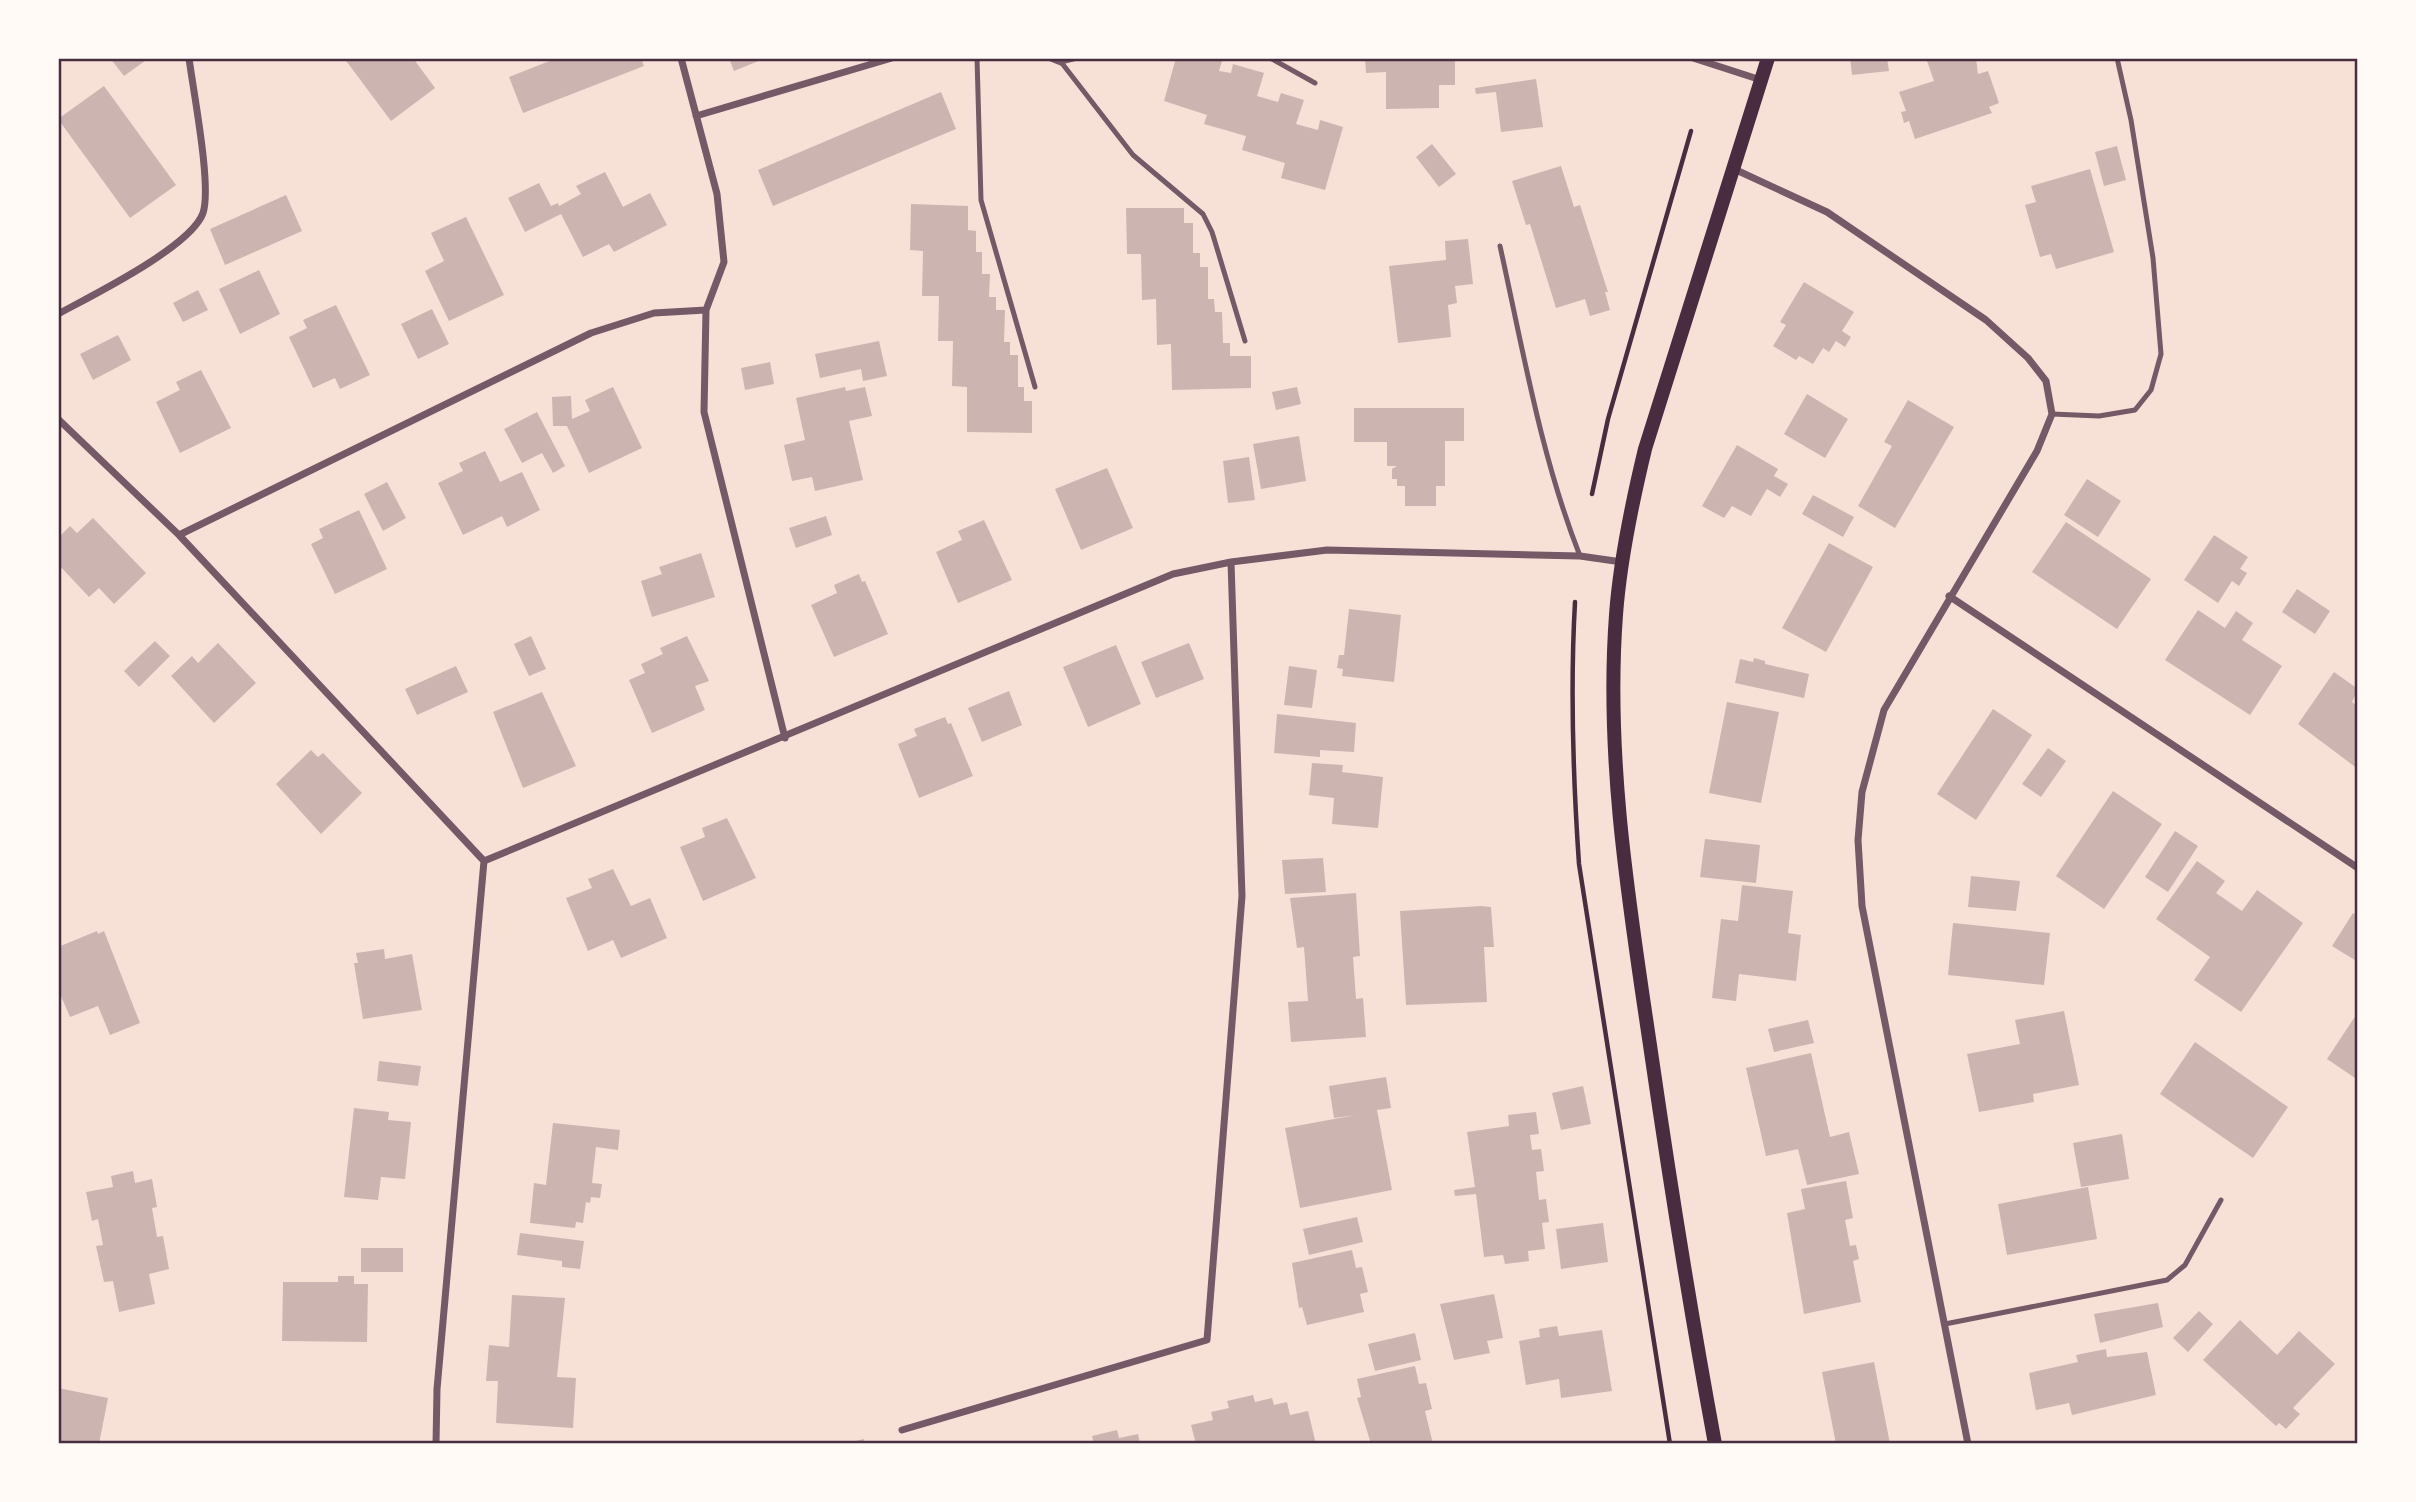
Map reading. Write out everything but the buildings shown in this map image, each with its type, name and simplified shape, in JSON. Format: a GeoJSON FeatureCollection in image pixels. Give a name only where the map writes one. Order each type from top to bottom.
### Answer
{"type":"FeatureCollection","features":[{"type":"Feature","properties":{"kind":"main road"},"geometry":{"type":"LineString","coordinates":[[1715,1444],[1683,1269],[1640,978],[1617,774],[1614,671],[1622,562],[1645,449],[1768,58]]}},
{"type":"Feature","properties":{"kind":"street"},"geometry":{"type":"LineString","coordinates":[[58,314],[179,243],[203,214],[204,170],[189,58]]}},
{"type":"Feature","properties":{"kind":"street"},"geometry":{"type":"LineString","coordinates":[[681,58],[717,194],[724,262],[706,310],[704,412],[785,738]]}},
{"type":"Feature","properties":{"kind":"street"},"geometry":{"type":"LineString","coordinates":[[696,116],[892,58]]}},
{"type":"Feature","properties":{"kind":"street"},"geometry":{"type":"LineString","coordinates":[[1051,58],[1061,62]]}},
{"type":"Feature","properties":{"kind":"street"},"geometry":{"type":"LineString","coordinates":[[1693,58],[1761,80]]}},
{"type":"Feature","properties":{"kind":"street"},"geometry":{"type":"LineString","coordinates":[[1734,169],[1827,212],[1986,320],[2028,358],[2046,381],[2052,414],[2037,451],[1884,710],[1862,792],[1858,840],[1862,906],[1968,1444]]}},
{"type":"Feature","properties":{"kind":"street"},"geometry":{"type":"LineString","coordinates":[[179,535],[591,333],[654,313],[706,310]]}},
{"type":"Feature","properties":{"kind":"street"},"geometry":{"type":"LineString","coordinates":[[58,419],[179,535],[484,861],[437,1389],[436,1444]]}},
{"type":"Feature","properties":{"kind":"street"},"geometry":{"type":"LineString","coordinates":[[484,861],[785,738],[1173,574],[1231,562],[1327,550],[1580,556],[1622,562]]}},
{"type":"Feature","properties":{"kind":"street"},"geometry":{"type":"LineString","coordinates":[[902,1430],[1207,1340],[1242,896],[1231,562]]}},
{"type":"Feature","properties":{"kind":"street"},"geometry":{"type":"LineString","coordinates":[[1949,596],[2358,868]]}},
{"type":"Feature","properties":{"kind":"lane"},"geometry":{"type":"LineString","coordinates":[[977,58],[981,200],[1035,387]]}},
{"type":"Feature","properties":{"kind":"lane"},"geometry":{"type":"LineString","coordinates":[[1077,58],[1061,62],[1133,155],[1203,214],[1212,232],[1245,341]]}},
{"type":"Feature","properties":{"kind":"lane"},"geometry":{"type":"LineString","coordinates":[[1270,58],[1315,83]]}},
{"type":"Feature","properties":{"kind":"lane"},"geometry":{"type":"LineString","coordinates":[[2052,414],[2099,416],[2135,410],[2151,390],[2161,354],[2153,258],[2131,120],[2117,58]]}},
{"type":"Feature","properties":{"kind":"lane"},"geometry":{"type":"LineString","coordinates":[[1500,246],[1545,447],[1564,514],[1580,556]]}},
{"type":"Feature","properties":{"kind":"lane"},"geometry":{"type":"LineString","coordinates":[[1945,1324],[2167,1280],[2185,1265],[2221,1200]]}},
{"type":"Feature","properties":{"kind":"path"},"geometry":{"type":"LineString","coordinates":[[1592,494],[1608,419],[1691,131]]}},
{"type":"Feature","properties":{"kind":"path"},"geometry":{"type":"LineString","coordinates":[[1575,602],[1572,660],[1573,760],[1579,864],[1670,1444]]}}]}
